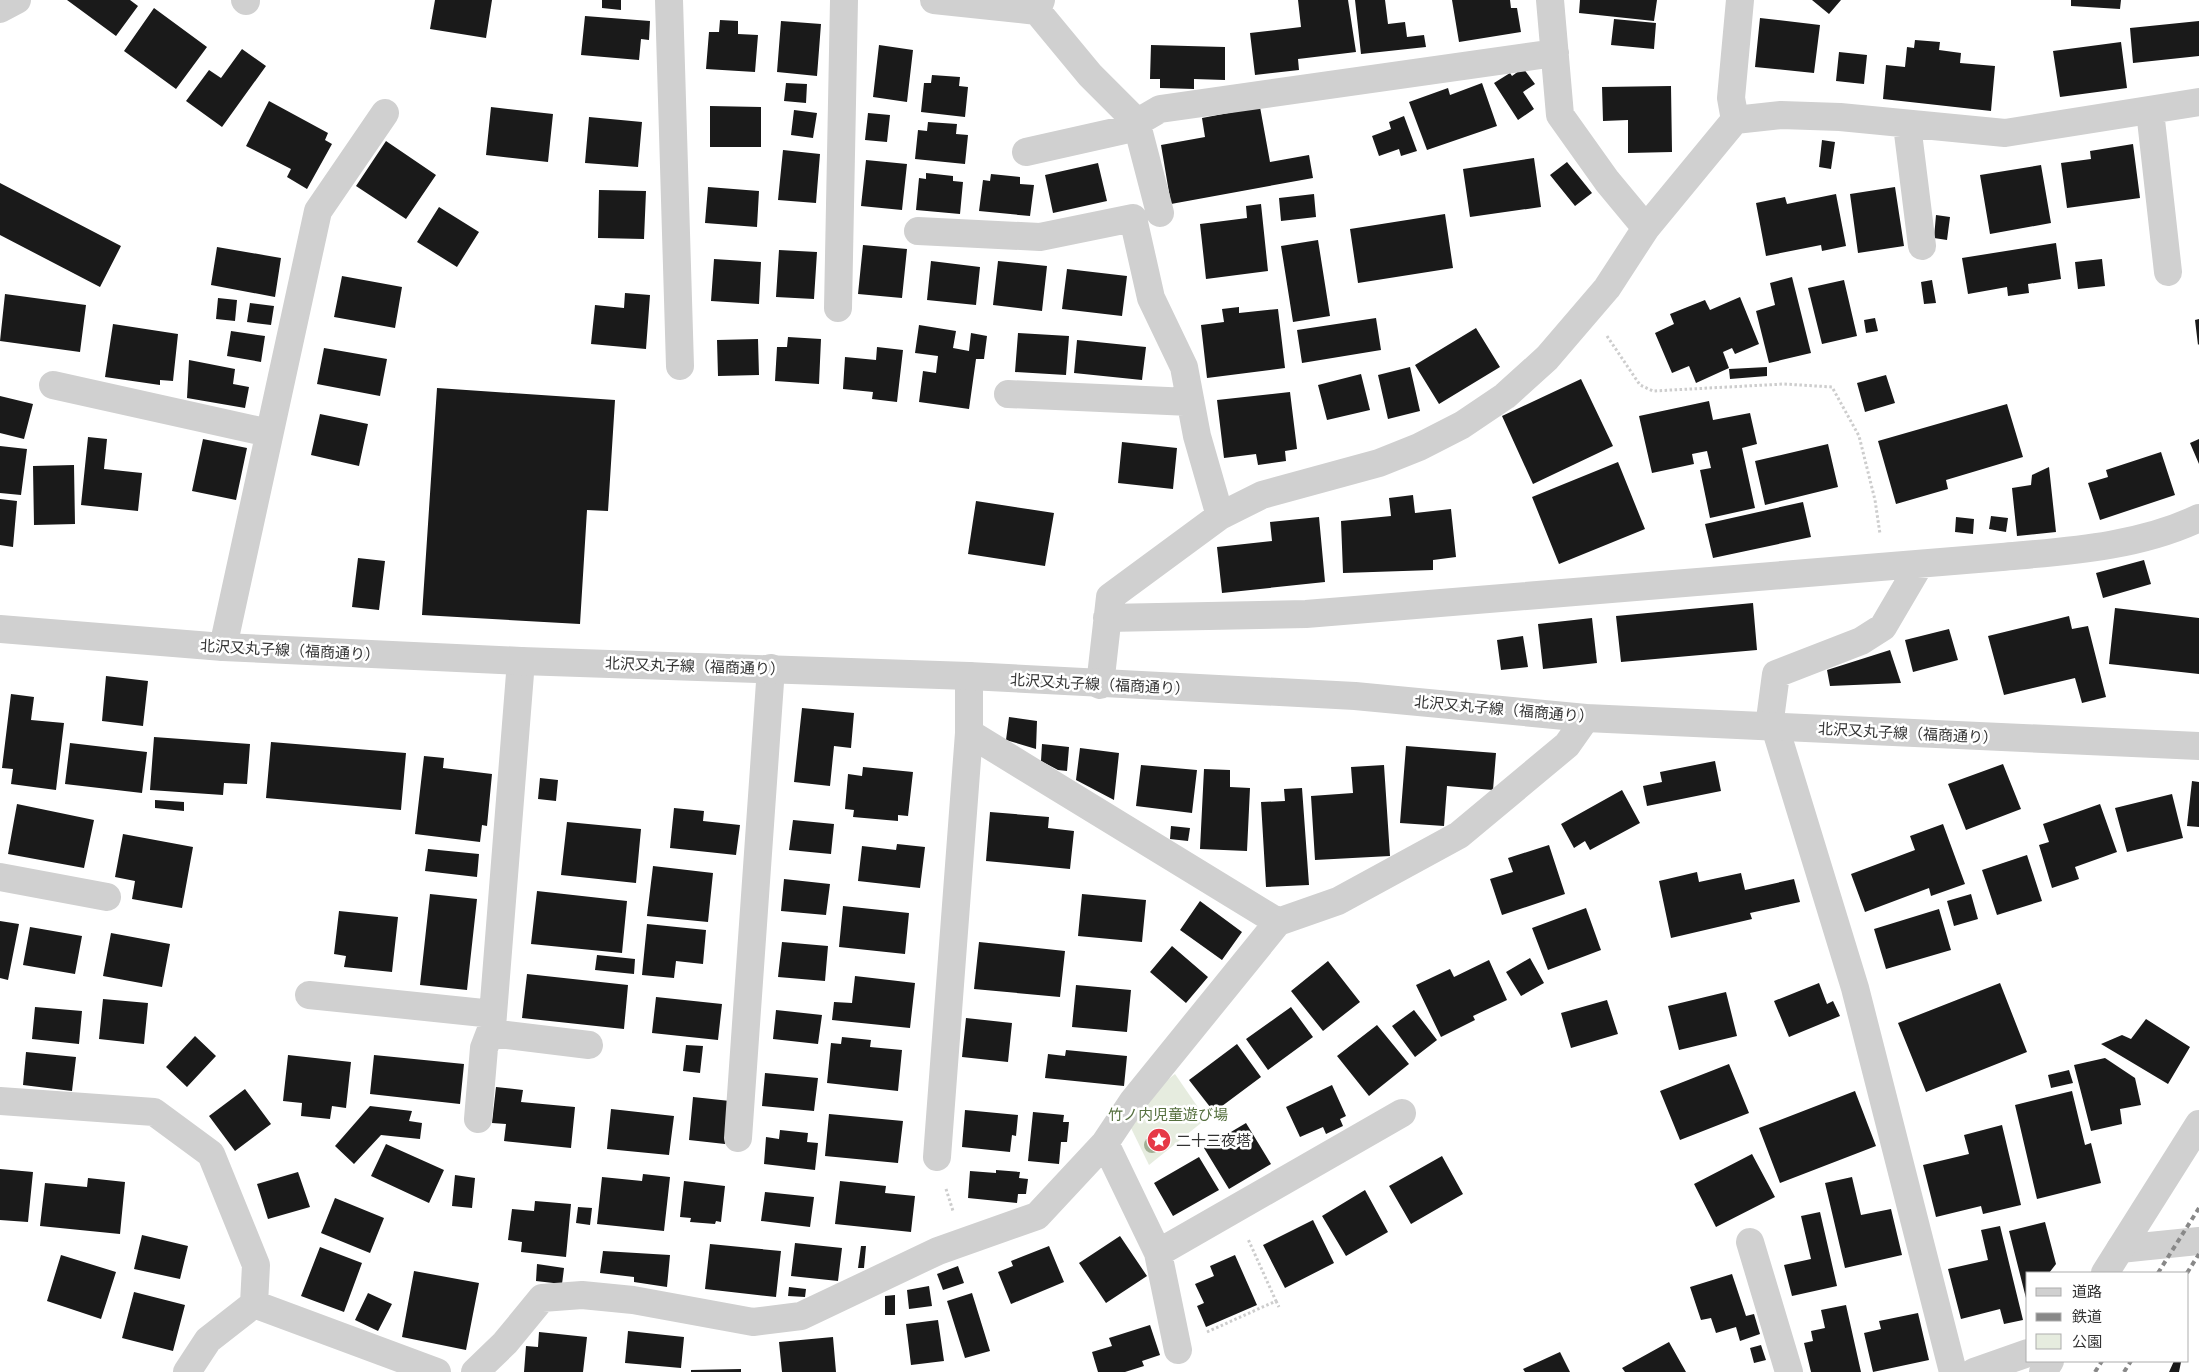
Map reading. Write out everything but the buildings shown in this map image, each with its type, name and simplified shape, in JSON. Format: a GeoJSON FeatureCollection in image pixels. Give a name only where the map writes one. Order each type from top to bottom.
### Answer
{"type":"FeatureCollection","features":[{"type":"Feature","properties":{"kind":"street"},"geometry":{"type":"LineString","coordinates":[[0,9],[17,0]]}},
{"type":"Feature","properties":{"kind":"street"},"geometry":{"type":"LineString","coordinates":[[669,0],[680,366]]}},
{"type":"Feature","properties":{"kind":"street"},"geometry":{"type":"LineString","coordinates":[[838,308],[844,0]]}},
{"type":"Feature","properties":{"kind":"street"},"geometry":{"type":"LineString","coordinates":[[934,0],[1039,6],[1090,75],[1136,121],[1160,214]]}},
{"type":"Feature","properties":{"kind":"street"},"geometry":{"type":"LineString","coordinates":[[1550,0],[1560,115],[1607,181],[1646,228]]}},
{"type":"Feature","properties":{"kind":"street"},"geometry":{"type":"LineString","coordinates":[[1735,120],[1731,98],[1740,0]]}},
{"type":"Feature","properties":{"kind":"street"},"geometry":{"type":"LineString","coordinates":[[1026,152],[1124,130],[1136,121],[1160,109],[1555,53]]}},
{"type":"Feature","properties":{"kind":"street"},"geometry":{"type":"LineString","coordinates":[[1100,684],[1110,597],[1220,516],[1262,495],[1379,463],[1419,447],[1462,425],[1505,396],[1547,358],[1607,288],[1646,228],[1735,120],[1781,115],[1840,117],[2005,133],[2199,102]]}},
{"type":"Feature","properties":{"kind":"street"},"geometry":{"type":"LineString","coordinates":[[2150,111],[2168,272]]}},
{"type":"Feature","properties":{"kind":"street"},"geometry":{"type":"LineString","coordinates":[[223,647],[318,211],[385,113]]}},
{"type":"Feature","properties":{"kind":"street"},"geometry":{"type":"LineString","coordinates":[[1907,125],[1922,246]]}},
{"type":"Feature","properties":{"kind":"street"},"geometry":{"type":"LineString","coordinates":[[918,231],[1040,237],[1133,218],[1151,298],[1184,367],[1197,436],[1220,516]]}},
{"type":"Feature","properties":{"kind":"street"},"geometry":{"type":"LineString","coordinates":[[53,385],[269,433]]}},
{"type":"Feature","properties":{"kind":"street"},"geometry":{"type":"LineString","coordinates":[[1008,394],[1190,402]]}},
{"type":"Feature","properties":{"kind":"street"},"geometry":{"type":"LineString","coordinates":[[1107,618],[1306,614],[2084,549],[2136,539],[2182,526],[2199,518]]}},
{"type":"Feature","properties":{"kind":"street"},"geometry":{"type":"LineString","coordinates":[[1920,564],[1883,626],[1861,641],[1776,674],[1772,727],[1855,988],[1953,1372]]}},
{"type":"Feature","properties":{"kind":"street","name":"北沢又丸子線（福商通り）"},"geometry":{"type":"LineString","coordinates":[[0,629],[223,647],[521,661],[969,676],[1356,696],[1586,718],[2199,746]]}},
{"type":"Feature","properties":{"kind":"street"},"geometry":{"type":"LineString","coordinates":[[478,1119],[484,1048],[492,1023],[521,661]]}},
{"type":"Feature","properties":{"kind":"street"},"geometry":{"type":"LineString","coordinates":[[738,1138],[770,668]]}},
{"type":"Feature","properties":{"kind":"street"},"geometry":{"type":"LineString","coordinates":[[937,1157],[969,733],[969,676]]}},
{"type":"Feature","properties":{"kind":"street"},"geometry":{"type":"LineString","coordinates":[[475,1372],[505,1343],[542,1298],[582,1294],[633,1300],[753,1322],[801,1316],[938,1251],[1037,1216],[1105,1143],[1133,1101],[1278,922],[1338,901],[1460,835],[1567,745],[1586,718]]}},
{"type":"Feature","properties":{"kind":"street"},"geometry":{"type":"LineString","coordinates":[[969,733],[1278,922]]}},
{"type":"Feature","properties":{"kind":"street"},"geometry":{"type":"LineString","coordinates":[[0,877],[107,897]]}},
{"type":"Feature","properties":{"kind":"street"},"geometry":{"type":"LineString","coordinates":[[309,995],[492,1023],[589,1045]]}},
{"type":"Feature","properties":{"kind":"street"},"geometry":{"type":"LineString","coordinates":[[0,1101],[154,1112],[211,1154],[256,1265],[254,1304],[208,1340],[187,1372]]}},
{"type":"Feature","properties":{"kind":"street"},"geometry":{"type":"LineString","coordinates":[[1158,1254],[1402,1113]]}},
{"type":"Feature","properties":{"kind":"street"},"geometry":{"type":"LineString","coordinates":[[2106,1272],[2199,1124]]}},
{"type":"Feature","properties":{"kind":"street"},"geometry":{"type":"LineString","coordinates":[[1105,1143],[1158,1254],[1177,1348]]}},
{"type":"Feature","properties":{"kind":"street"},"geometry":{"type":"LineString","coordinates":[[2120,1249],[2199,1241]]}},
{"type":"Feature","properties":{"kind":"street"},"geometry":{"type":"LineString","coordinates":[[1750,1242],[1789,1372]]}},
{"type":"Feature","properties":{"kind":"street"},"geometry":{"type":"LineString","coordinates":[[254,1304],[437,1372]]}},
{"type":"Feature","properties":{"kind":"street"},"geometry":{"type":"LineString","coordinates":[[1974,1372],[2026,1354]]}},
{"type":"Feature","properties":{"kind":"path"},"geometry":{"type":"LineString","coordinates":[[1589,309],[1640,386],[1652,391],[1784,384],[1832,387],[1859,436],[1875,500],[1884,567]]}},
{"type":"Feature","properties":{"kind":"path"},"geometry":{"type":"LineString","coordinates":[[937,1157],[962,1242]]}},
{"type":"Feature","properties":{"kind":"path"},"geometry":{"type":"LineString","coordinates":[[1234,1209],[1279,1307]]}},
{"type":"Feature","properties":{"kind":"path"},"geometry":{"type":"LineString","coordinates":[[1177,1348],[1276,1301]]}},
{"type":"Feature","properties":{"kind":"green space","name":"竹ノ内児童遊び場"},"geometry":{"type":"Polygon","coordinates":[[[1175,1074],[1206,1119],[1149,1165],[1130,1126],[1149,1094],[1175,1074]]]}},
{"type":"Feature","properties":{"kind":"railway"},"geometry":{"type":"LineString","coordinates":[[2159,1272],[2199,1208]]}},
{"type":"Feature","properties":{"kind":"railway"},"geometry":{"type":"LineString","coordinates":[[2188,1272],[2199,1254]]}},
{"type":"Feature","properties":{"kind":"railway"},"geometry":{"type":"LineString","coordinates":[[2095,1372],[2101,1362]]}},
{"type":"Feature","properties":{"kind":"railway"},"geometry":{"type":"LineString","coordinates":[[2124,1372],[2130,1362]]}},
{"type":"Feature","properties":{"kind":"place","name":"二十三夜塔"},"geometry":{"type":"Point","coordinates":[1159,1140]}}]}
